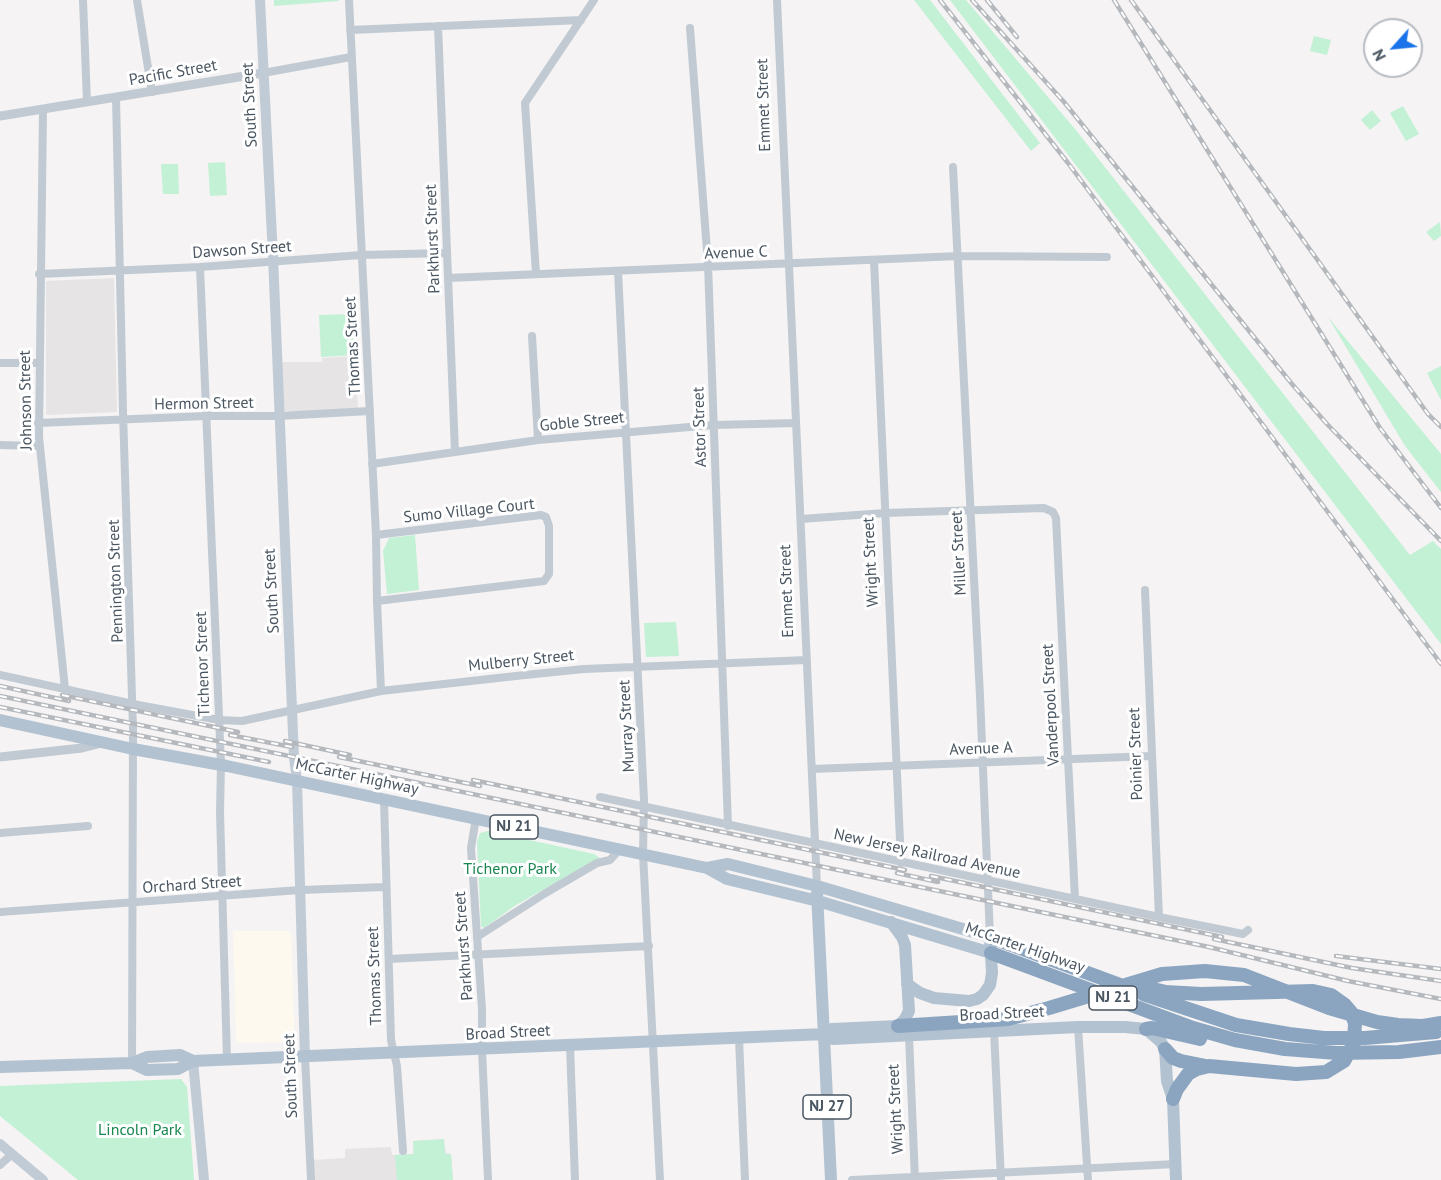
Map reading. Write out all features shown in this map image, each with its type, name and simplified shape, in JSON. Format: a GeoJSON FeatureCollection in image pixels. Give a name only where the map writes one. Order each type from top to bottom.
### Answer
{"type":"FeatureCollection","features":[{"type":"Feature","properties":{"kind":"highway","name":"McCarter Highway"},"geometry":{"type":"LineString","coordinates":[[990,937],[1132,990],[1236,1025],[1305,1036],[1365,1038],[1441,1032]]}},
{"type":"Feature","properties":{"kind":"highway","name":"McCarter Highway"},"geometry":{"type":"LineString","coordinates":[[991,953],[1193,1028],[1235,1040],[1311,1052],[1364,1053],[1441,1047]]}},
{"type":"Feature","properties":{"kind":"highway"},"geometry":{"type":"LineString","coordinates":[[898,1026],[1008,1019],[1162,974],[1205,971],[1244,975],[1329,1008],[1377,1022],[1407,1025],[1441,1023]]}},
{"type":"Feature","properties":{"kind":"highway"},"geometry":{"type":"LineString","coordinates":[[1132,990],[1153,989],[1201,994],[1324,992],[1345,1005],[1351,1012],[1355,1023],[1354,1043],[1350,1052],[1344,1061],[1326,1072],[1296,1074],[1209,1066],[1173,1058],[1165,1049]]}},
{"type":"Feature","properties":{"kind":"highway"},"geometry":{"type":"LineString","coordinates":[[1146,1029],[1168,1031],[1204,1040],[1235,1040]]}},
{"type":"Feature","properties":{"kind":"highway"},"geometry":{"type":"LineString","coordinates":[[1173,1099],[1176,1089],[1188,1074],[1209,1066]]}},
{"type":"Feature","properties":{"kind":"main road","name":"South Street"},"geometry":{"type":"LineString","coordinates":[[260,0],[297,781],[305,1057]]}},
{"type":"Feature","properties":{"kind":"main road","name":"McCarter Highway"},"geometry":{"type":"LineString","coordinates":[[0,720],[707,868],[727,879],[890,921],[991,953]]}},
{"type":"Feature","properties":{"kind":"main road","name":"McCarter Highway"},"geometry":{"type":"LineString","coordinates":[[707,868],[728,864],[817,886],[990,937]]}},
{"type":"Feature","properties":{"kind":"main road","name":"Emmet Street"},"geometry":{"type":"LineString","coordinates":[[817,886],[831,1180]]}},
{"type":"Feature","properties":{"kind":"main road"},"geometry":{"type":"LineString","coordinates":[[890,921],[899,932],[905,945],[909,1011],[898,1026]]}},
{"type":"Feature","properties":{"kind":"main road"},"geometry":{"type":"LineString","coordinates":[[907,984],[920,993],[934,998],[969,1001],[977,999],[990,986],[992,973],[990,937]]}},
{"type":"Feature","properties":{"kind":"main road","name":"Broad Street"},"geometry":{"type":"LineString","coordinates":[[0,1066],[132,1063],[147,1056],[180,1055],[193,1061],[394,1054],[824,1034],[832,1029],[898,1026]]}},
{"type":"Feature","properties":{"kind":"main road","name":"Broad Street"},"geometry":{"type":"LineString","coordinates":[[824,1034],[833,1039],[1078,1027],[1146,1029]]}},
{"type":"Feature","properties":{"kind":"main road"},"geometry":{"type":"LineString","coordinates":[[1146,1029],[1161,1042],[1165,1049],[1167,1081],[1173,1099],[1176,1180]]}},
{"type":"Feature","properties":{"kind":"main road"},"geometry":{"type":"LineString","coordinates":[[193,1061],[204,1180]]}},
{"type":"Feature","properties":{"kind":"main road"},"geometry":{"type":"LineString","coordinates":[[0,1144],[43,1180]]}},
{"type":"Feature","properties":{"kind":"street"},"geometry":{"type":"LineString","coordinates":[[83,0],[87,102]]}},
{"type":"Feature","properties":{"kind":"street"},"geometry":{"type":"LineString","coordinates":[[137,0],[152,92]]}},
{"type":"Feature","properties":{"kind":"street","name":"Thomas Street"},"geometry":{"type":"LineString","coordinates":[[348,0],[376,535],[381,691]]}},
{"type":"Feature","properties":{"kind":"street"},"geometry":{"type":"LineString","coordinates":[[536,274],[525,102],[594,0]]}},
{"type":"Feature","properties":{"kind":"street","name":"Emmet Street"},"geometry":{"type":"LineString","coordinates":[[777,0],[817,886]]}},
{"type":"Feature","properties":{"kind":"street"},"geometry":{"type":"LineString","coordinates":[[350,30],[581,20]]}},
{"type":"Feature","properties":{"kind":"street","name":"Parkhurst Street"},"geometry":{"type":"LineString","coordinates":[[438,26],[455,452]]}},
{"type":"Feature","properties":{"kind":"street","name":"Astor Street"},"geometry":{"type":"LineString","coordinates":[[690,28],[708,267],[728,826]]}},
{"type":"Feature","properties":{"kind":"street","name":"Pacific Street"},"geometry":{"type":"LineString","coordinates":[[0,116],[351,57]]}},
{"type":"Feature","properties":{"kind":"street","name":"Pennington Street"},"geometry":{"type":"LineString","coordinates":[[116,98],[123,419],[133,704],[132,1063]]}},
{"type":"Feature","properties":{"kind":"street","name":"Johnson Street"},"geometry":{"type":"LineString","coordinates":[[43,110],[38,423],[65,689]]}},
{"type":"Feature","properties":{"kind":"street","name":"Miller Street"},"geometry":{"type":"LineString","coordinates":[[953,167],[990,937]]}},
{"type":"Feature","properties":{"kind":"street","name":"Dawson Street"},"geometry":{"type":"LineString","coordinates":[[39,274],[200,267],[361,255],[447,253]]}},
{"type":"Feature","properties":{"kind":"street","name":"Avenue C"},"geometry":{"type":"LineString","coordinates":[[448,278],[959,256],[1107,257]]}},
{"type":"Feature","properties":{"kind":"street","name":"Wright Street"},"geometry":{"type":"LineString","coordinates":[[874,260],[901,863]]}},
{"type":"Feature","properties":{"kind":"street","name":"Tichenor Street"},"geometry":{"type":"LineString","coordinates":[[200,267],[221,765],[228,1060]]}},
{"type":"Feature","properties":{"kind":"street","name":"Murray Street"},"geometry":{"type":"LineString","coordinates":[[618,271],[644,807],[643,854],[660,1180]]}},
{"type":"Feature","properties":{"kind":"street"},"geometry":{"type":"LineString","coordinates":[[532,336],[538,440]]}},
{"type":"Feature","properties":{"kind":"street"},"geometry":{"type":"LineString","coordinates":[[0,363],[38,363]]}},
{"type":"Feature","properties":{"kind":"street","name":"Hermon Street"},"geometry":{"type":"LineString","coordinates":[[38,423],[370,411]]}},
{"type":"Feature","properties":{"kind":"street","name":"Goble Street"},"geometry":{"type":"LineString","coordinates":[[372,464],[538,440],[713,425],[796,423]]}},
{"type":"Feature","properties":{"kind":"street"},"geometry":{"type":"LineString","coordinates":[[0,445],[40,446]]}},
{"type":"Feature","properties":{"kind":"street","name":"Vanderpool Street"},"geometry":{"type":"LineString","coordinates":[[969,510],[1044,508],[1052,510],[1056,518],[1075,899]]}},
{"type":"Feature","properties":{"kind":"street"},"geometry":{"type":"LineString","coordinates":[[801,519],[969,510]]}},
{"type":"Feature","properties":{"kind":"street","name":"Sumo Village Court"},"geometry":{"type":"LineString","coordinates":[[376,535],[541,514],[546,517],[549,526],[549,574],[544,581],[377,601]]}},
{"type":"Feature","properties":{"kind":"street","name":"Poinier Street"},"geometry":{"type":"LineString","coordinates":[[1145,590],[1159,917]]}},
{"type":"Feature","properties":{"kind":"street","name":"Mulberry Street"},"geometry":{"type":"LineString","coordinates":[[219,720],[242,721],[381,691],[525,675],[637,667],[807,660]]}},
{"type":"Feature","properties":{"kind":"street"},"geometry":{"type":"LineString","coordinates":[[0,675],[219,720]]}},
{"type":"Feature","properties":{"kind":"street"},"geometry":{"type":"LineString","coordinates":[[0,757],[82,748],[105,742]]}},
{"type":"Feature","properties":{"kind":"street","name":"Avenue A"},"geometry":{"type":"LineString","coordinates":[[812,769],[1152,756]]}},
{"type":"Feature","properties":{"kind":"street","name":"New Jersey Railroad Avenue"},"geometry":{"type":"LineString","coordinates":[[600,797],[815,845],[987,879],[1159,917],[1243,934],[1248,930]]}},
{"type":"Feature","properties":{"kind":"street","name":"Thomas Street"},"geometry":{"type":"LineString","coordinates":[[384,800],[391,1040],[397,1066],[403,1151]]}},
{"type":"Feature","properties":{"kind":"street","name":"Parkhurst Street"},"geometry":{"type":"LineString","coordinates":[[476,818],[471,848],[482,1010],[488,1180]]}},
{"type":"Feature","properties":{"kind":"street"},"geometry":{"type":"LineString","coordinates":[[0,833],[88,826]]}},
{"type":"Feature","properties":{"kind":"street"},"geometry":{"type":"LineString","coordinates":[[477,937],[514,912],[597,863],[610,860],[619,850]]}},
{"type":"Feature","properties":{"kind":"street","name":"Orchard Street"},"geometry":{"type":"LineString","coordinates":[[0,912],[300,890],[385,887]]}},
{"type":"Feature","properties":{"kind":"street"},"geometry":{"type":"LineString","coordinates":[[389,959],[649,946]]}},
{"type":"Feature","properties":{"kind":"street"},"geometry":{"type":"LineString","coordinates":[[1078,1027],[1088,1180]]}},
{"type":"Feature","properties":{"kind":"street"},"geometry":{"type":"LineString","coordinates":[[994,1031],[1001,1176]]}},
{"type":"Feature","properties":{"kind":"street","name":"Wright Street"},"geometry":{"type":"LineString","coordinates":[[909,1036],[915,1179]]}},
{"type":"Feature","properties":{"kind":"street"},"geometry":{"type":"LineString","coordinates":[[739,1038],[745,1180]]}},
{"type":"Feature","properties":{"kind":"street"},"geometry":{"type":"LineString","coordinates":[[570,1046],[575,1180]]}},
{"type":"Feature","properties":{"kind":"street","name":"South Street"},"geometry":{"type":"LineString","coordinates":[[305,1057],[311,1180]]}},
{"type":"Feature","properties":{"kind":"street"},"geometry":{"type":"LineString","coordinates":[[0,1165],[12,1154]]}},
{"type":"Feature","properties":{"kind":"street"},"geometry":{"type":"LineString","coordinates":[[852,1180],[1001,1176],[1088,1168],[1176,1164]]}},
{"type":"Feature","properties":{"kind":"shaded area"},"geometry":{"type":"Polygon","coordinates":[[[114,278],[117,412],[46,415],[46,281],[114,278]]]}},
{"type":"Feature","properties":{"kind":"shaded area"},"geometry":{"type":"Polygon","coordinates":[[[355,356],[358,411],[280,411],[278,362],[322,362],[322,358],[355,356]]]}},
{"type":"Feature","properties":{"kind":"shaded area"},"geometry":{"type":"Polygon","coordinates":[[[233,931],[291,931],[295,1042],[236,1043],[233,931]]]}},
{"type":"Feature","properties":{"kind":"shaded area"},"geometry":{"type":"Polygon","coordinates":[[[444,1139],[446,1153],[451,1154],[453,1180],[314,1180],[313,1160],[345,1158],[345,1149],[391,1147],[392,1155],[413,1154],[413,1141],[444,1139]]]}},
{"type":"Feature","properties":{"kind":"green space"},"geometry":{"type":"Polygon","coordinates":[[[274,0],[339,0],[339,1],[274,6],[274,0]]]}},
{"type":"Feature","properties":{"kind":"green space"},"geometry":{"type":"Polygon","coordinates":[[[914,0],[930,0],[1040,143],[1031,151],[914,0]]]}},
{"type":"Feature","properties":{"kind":"green space"},"geometry":{"type":"Polygon","coordinates":[[[950,0],[966,0],[1075,129],[1410,555],[1433,541],[1441,549],[1441,644],[950,0]]]}},
{"type":"Feature","properties":{"kind":"green space"},"geometry":{"type":"Polygon","coordinates":[[[1314,36],[1331,40],[1327,55],[1310,51],[1314,36]]]}},
{"type":"Feature","properties":{"kind":"green space"},"geometry":{"type":"Polygon","coordinates":[[[1403,106],[1419,134],[1406,141],[1390,113],[1403,106]]]}},
{"type":"Feature","properties":{"kind":"green space"},"geometry":{"type":"Polygon","coordinates":[[[1372,110],[1381,121],[1370,130],[1361,120],[1372,110]]]}},
{"type":"Feature","properties":{"kind":"green space"},"geometry":{"type":"Polygon","coordinates":[[[225,162],[227,195],[210,196],[208,163],[225,162]]]}},
{"type":"Feature","properties":{"kind":"green space"},"geometry":{"type":"Polygon","coordinates":[[[161,164],[178,164],[179,194],[163,194],[161,164]]]}},
{"type":"Feature","properties":{"kind":"green space"},"geometry":{"type":"Polygon","coordinates":[[[1440,222],[1441,236],[1434,241],[1426,232],[1440,222]]]}},
{"type":"Feature","properties":{"kind":"green space"},"geometry":{"type":"Polygon","coordinates":[[[352,314],[355,355],[321,357],[319,315],[352,314]]]}},
{"type":"Feature","properties":{"kind":"green space"},"geometry":{"type":"Polygon","coordinates":[[[1328,317],[1441,454],[1441,492],[1405,446],[1328,317]]]}},
{"type":"Feature","properties":{"kind":"green space"},"geometry":{"type":"Polygon","coordinates":[[[1441,366],[1441,400],[1427,373],[1441,366]]]}},
{"type":"Feature","properties":{"kind":"green space"},"geometry":{"type":"Polygon","coordinates":[[[415,535],[419,590],[387,594],[383,551],[389,538],[415,535]]]}},
{"type":"Feature","properties":{"kind":"green space"},"geometry":{"type":"Polygon","coordinates":[[[676,622],[679,656],[646,657],[644,623],[676,622]]]}},
{"type":"Feature","properties":{"kind":"green space","name":"Tichenor Park"},"geometry":{"type":"Polygon","coordinates":[[[488,831],[594,854],[600,858],[516,905],[484,928],[481,926],[477,842],[480,833],[488,831]]]}},
{"type":"Feature","properties":{"kind":"green space","name":"Lincoln Park"},"geometry":{"type":"Polygon","coordinates":[[[181,1079],[187,1087],[194,1180],[78,1180],[0,1116],[0,1086],[181,1079]]]}},
{"type":"Feature","properties":{"kind":"green space"},"geometry":{"type":"Polygon","coordinates":[[[444,1139],[445,1154],[451,1154],[453,1180],[397,1180],[395,1155],[414,1154],[413,1141],[444,1139]]]}},
{"type":"Feature","properties":{"kind":"railway"},"geometry":{"type":"LineString","coordinates":[[940,0],[1068,163],[1441,664]]}},
{"type":"Feature","properties":{"kind":"railway"},"geometry":{"type":"LineString","coordinates":[[972,0],[1064,102],[1292,384],[1327,424],[1441,541]]}},
{"type":"Feature","properties":{"kind":"railway"},"geometry":{"type":"LineString","coordinates":[[987,0],[1017,37]]}},
{"type":"Feature","properties":{"kind":"railway"},"geometry":{"type":"LineString","coordinates":[[1114,0],[1380,428],[1441,508]]}},
{"type":"Feature","properties":{"kind":"railway"},"geometry":{"type":"LineString","coordinates":[[1131,0],[1428,414],[1441,427]]}},
{"type":"Feature","properties":{"kind":"railway"},"geometry":{"type":"LineString","coordinates":[[0,686],[69,701]]}},
{"type":"Feature","properties":{"kind":"railway"},"geometry":{"type":"LineString","coordinates":[[62,695],[238,732]]}},
{"type":"Feature","properties":{"kind":"railway"},"geometry":{"type":"LineString","coordinates":[[0,696],[1209,947],[1348,981],[1441,999]]}},
{"type":"Feature","properties":{"kind":"railway"},"geometry":{"type":"LineString","coordinates":[[0,707],[269,762]]}},
{"type":"Feature","properties":{"kind":"railway"},"geometry":{"type":"LineString","coordinates":[[230,735],[292,747]]}},
{"type":"Feature","properties":{"kind":"railway"},"geometry":{"type":"LineString","coordinates":[[285,741],[350,755]]}},
{"type":"Feature","properties":{"kind":"railway"},"geometry":{"type":"LineString","coordinates":[[339,757],[480,786]]}},
{"type":"Feature","properties":{"kind":"railway"},"geometry":{"type":"LineString","coordinates":[[473,780],[905,870]]}},
{"type":"Feature","properties":{"kind":"railway"},"geometry":{"type":"LineString","coordinates":[[897,873],[938,882]]}},
{"type":"Feature","properties":{"kind":"railway"},"geometry":{"type":"LineString","coordinates":[[931,876],[1222,937]]}},
{"type":"Feature","properties":{"kind":"railway"},"geometry":{"type":"LineString","coordinates":[[1214,939],[1352,968],[1441,981]]}},
{"type":"Feature","properties":{"kind":"railway"},"geometry":{"type":"LineString","coordinates":[[1336,956],[1441,969]]}}]}
